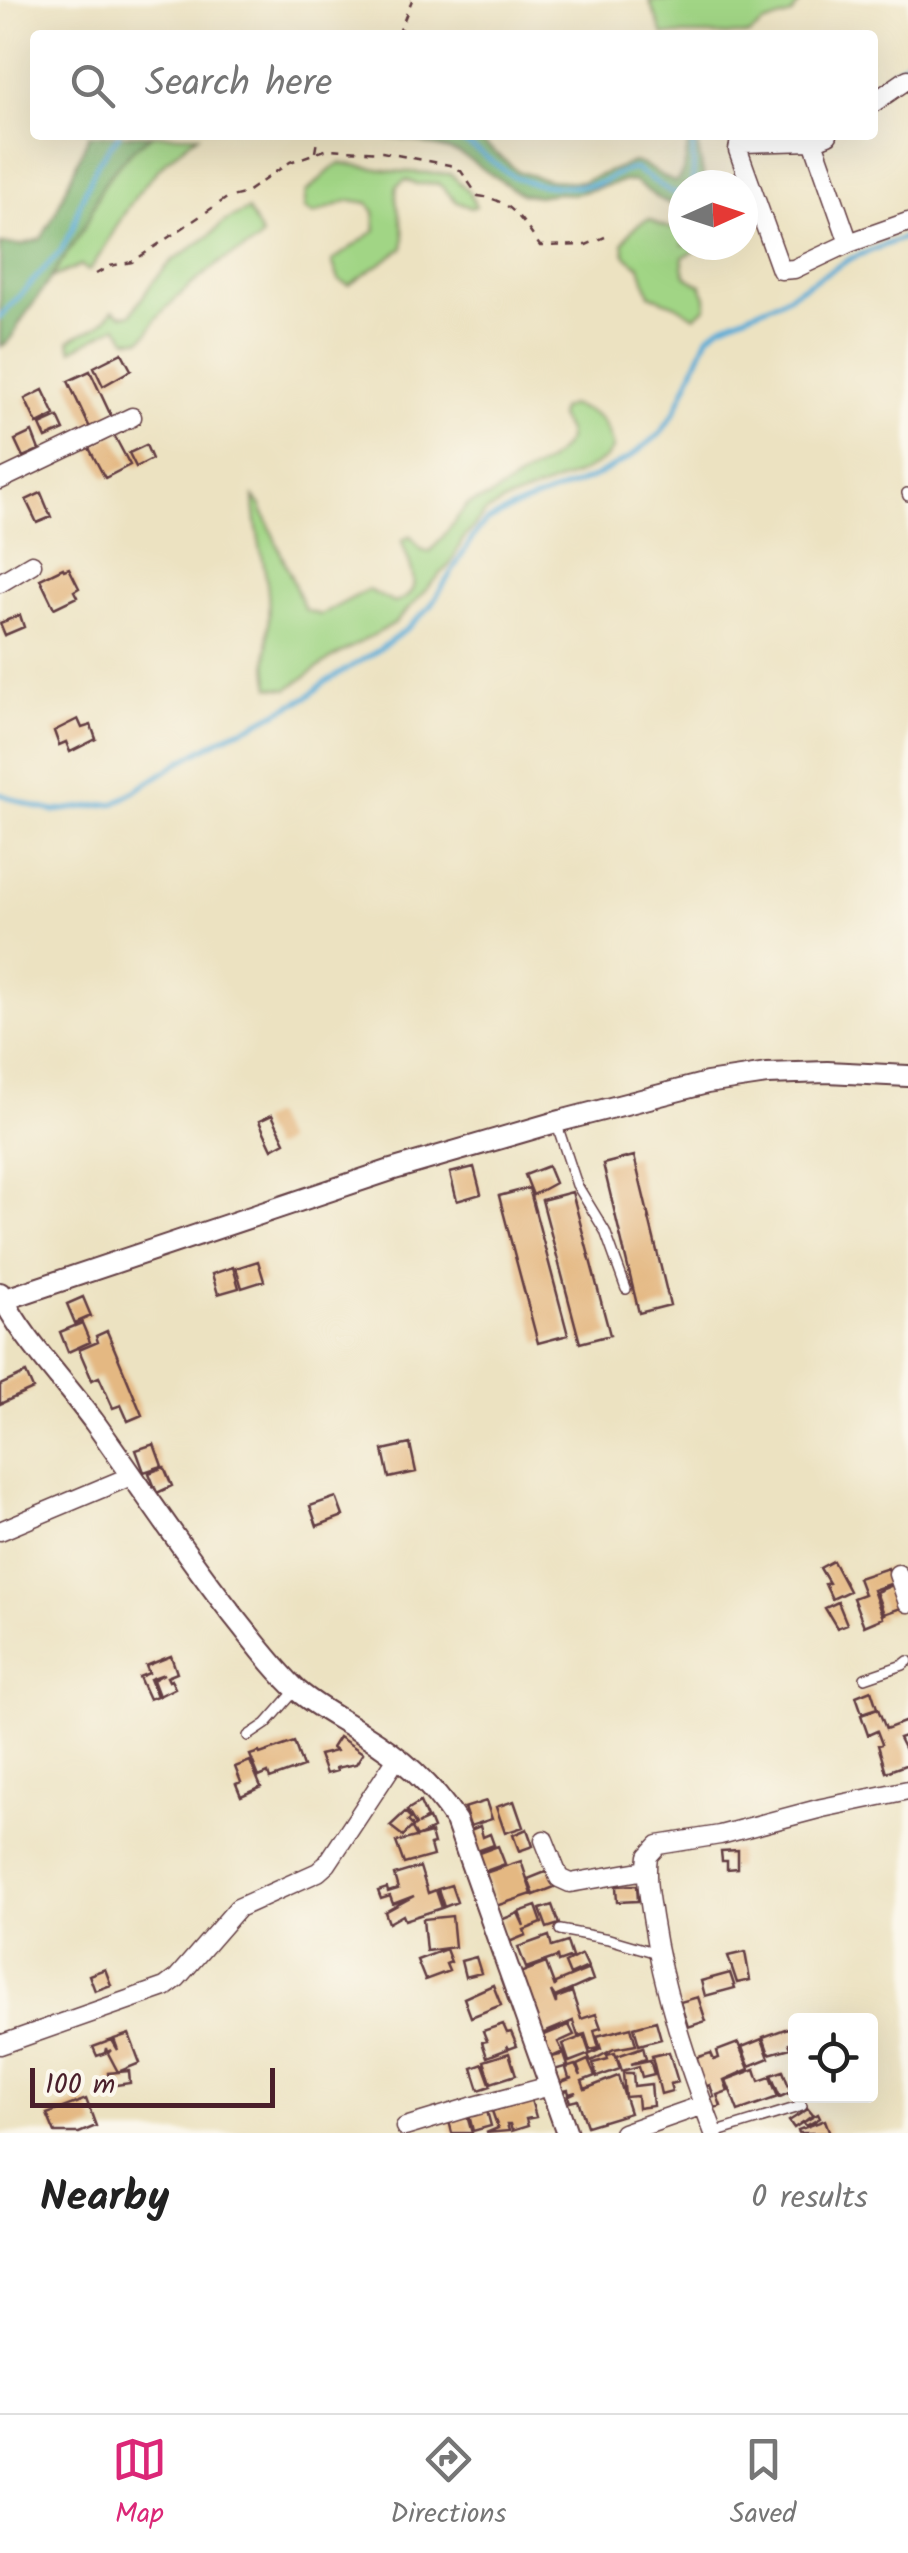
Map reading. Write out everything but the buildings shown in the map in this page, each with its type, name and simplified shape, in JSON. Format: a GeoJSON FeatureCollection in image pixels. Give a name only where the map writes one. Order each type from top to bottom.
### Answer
{"type":"FeatureCollection","features":[{"type":"Feature","properties":{"kind":"street"},"geometry":{"type":"LineString","coordinates":[[878,100],[908,79]]}},
{"type":"Feature","properties":{"kind":"street"},"geometry":{"type":"LineString","coordinates":[[790,140],[744,143],[738,150],[782,270],[794,269],[848,242],[908,222]]}},
{"type":"Feature","properties":{"kind":"street"},"geometry":{"type":"LineString","coordinates":[[821,140],[848,242]]}},
{"type":"Feature","properties":{"kind":"street"},"geometry":{"type":"LineString","coordinates":[[0,480],[132,418]]}},
{"type":"Feature","properties":{"kind":"street"},"geometry":{"type":"LineString","coordinates":[[0,582],[32,564]]}},
{"type":"Feature","properties":{"kind":"street"},"geometry":{"type":"LineString","coordinates":[[568,2133],[456,1821],[428,1782],[296,1689],[260,1649],[205,1580],[2,1297],[391,1170],[556,1122],[708,1084],[767,1074],[908,1076]]}},
{"type":"Feature","properties":{"kind":"street"},"geometry":{"type":"LineString","coordinates":[[0,1530],[130,1476]]}},
{"type":"Feature","properties":{"kind":"street"},"geometry":{"type":"LineString","coordinates":[[898,1574],[908,1603]]}},
{"type":"Feature","properties":{"kind":"street"},"geometry":{"type":"LineString","coordinates":[[0,2045],[166,1987],[238,1908],[318,1872],[327,1864],[397,1758]]}},
{"type":"Feature","properties":{"kind":"street"},"geometry":{"type":"LineString","coordinates":[[714,2133],[672,2011],[657,1953],[646,1870],[648,1856],[658,1845],[720,1835],[908,1790]]}},
{"type":"Feature","properties":{"kind":"street"},"geometry":{"type":"LineString","coordinates":[[544,1840],[564,1882],[646,1870]]}},
{"type":"Feature","properties":{"kind":"street"},"geometry":{"type":"LineString","coordinates":[[405,2128],[550,2086]]}},
{"type":"Feature","properties":{"kind":"street"},"geometry":{"type":"LineString","coordinates":[[623,2133],[703,2105]]}},
{"type":"Feature","properties":{"kind":"lane"},"geometry":{"type":"LineString","coordinates":[[556,1122],[577,1185],[605,1231],[626,1289]]}},
{"type":"Feature","properties":{"kind":"lane"},"geometry":{"type":"LineString","coordinates":[[865,1678],[908,1661]]}},
{"type":"Feature","properties":{"kind":"lane"},"geometry":{"type":"LineString","coordinates":[[248,1736],[266,1724],[296,1689]]}},
{"type":"Feature","properties":{"kind":"lane"},"geometry":{"type":"LineString","coordinates":[[560,1930],[657,1953]]}},
{"type":"Feature","properties":{"kind":"lane"},"geometry":{"type":"LineString","coordinates":[[714,2133],[802,2106]]}},
{"type":"Feature","properties":{"kind":"path"},"geometry":{"type":"LineString","coordinates":[[400,30],[412,0]]}},
{"type":"Feature","properties":{"kind":"path"},"geometry":{"type":"LineString","coordinates":[[316,152],[317,140]]}},
{"type":"Feature","properties":{"kind":"path"},"geometry":{"type":"LineString","coordinates":[[96,274],[110,266],[132,262],[227,198],[244,194],[290,162],[328,149],[363,149],[454,166],[478,196],[512,208],[540,246],[586,245],[604,237]]}},
{"type":"Feature","properties":{"kind":"green space"},"geometry":{"type":"Polygon","coordinates":[[[649,0],[802,0],[791,15],[755,30],[661,30],[649,0]]]}},
{"type":"Feature","properties":{"kind":"green space"},"geometry":{"type":"Polygon","coordinates":[[[87,140],[146,140],[110,175],[84,227],[11,338],[0,347],[0,244],[21,245],[41,239],[87,140]]]}},
{"type":"Feature","properties":{"kind":"green space"},"geometry":{"type":"Polygon","coordinates":[[[145,140],[192,140],[147,182],[88,271],[81,265],[51,278],[87,223],[101,189],[133,149],[145,140]]]}},
{"type":"Feature","properties":{"kind":"green space"},"geometry":{"type":"Polygon","coordinates":[[[411,140],[481,140],[519,172],[549,180],[582,182],[633,162],[668,178],[668,203],[635,182],[624,181],[574,194],[521,194],[459,153],[411,140]]]}},
{"type":"Feature","properties":{"kind":"green space"},"geometry":{"type":"Polygon","coordinates":[[[688,140],[696,140],[702,170],[682,170],[688,140]]]}},
{"type":"Feature","properties":{"kind":"green space"},"geometry":{"type":"Polygon","coordinates":[[[341,163],[451,174],[476,206],[457,202],[439,184],[406,180],[397,186],[396,194],[403,248],[349,285],[339,280],[332,261],[376,230],[374,212],[368,203],[350,200],[313,214],[304,208],[306,192],[341,163]]]}},
{"type":"Feature","properties":{"kind":"green space"},"geometry":{"type":"Polygon","coordinates":[[[248,210],[262,236],[185,290],[141,339],[127,339],[117,326],[72,350],[69,341],[96,327],[113,310],[131,314],[172,261],[224,222],[248,210]]]}},
{"type":"Feature","properties":{"kind":"green space"},"geometry":{"type":"Polygon","coordinates":[[[650,219],[668,227],[668,260],[683,260],[686,275],[701,285],[706,297],[706,307],[695,317],[650,295],[640,267],[625,255],[623,243],[637,225],[650,219]]]}},
{"type":"Feature","properties":{"kind":"green space"},"geometry":{"type":"Polygon","coordinates":[[[570,405],[588,411],[604,424],[613,448],[605,459],[485,513],[462,541],[451,563],[395,623],[332,658],[288,689],[270,687],[268,592],[254,497],[305,610],[320,615],[368,590],[394,603],[411,593],[413,586],[412,569],[402,541],[410,536],[429,552],[467,505],[491,496],[545,464],[568,440],[559,417],[561,409],[570,405]]]}},
{"type":"Feature","properties":{"kind":"waterway"},"geometry":{"type":"LineString","coordinates":[[878,82],[908,60]]}},
{"type":"Feature","properties":{"kind":"waterway"},"geometry":{"type":"LineString","coordinates":[[0,317],[61,251],[98,162],[115,140]]}},
{"type":"Feature","properties":{"kind":"waterway"},"geometry":{"type":"LineString","coordinates":[[458,140],[528,182],[583,186],[635,169],[668,190]]}},
{"type":"Feature","properties":{"kind":"waterway"},"geometry":{"type":"LineString","coordinates":[[693,170],[694,140]]}},
{"type":"Feature","properties":{"kind":"waterway"},"geometry":{"type":"LineString","coordinates":[[0,794],[54,811],[116,803],[183,760],[309,696],[377,651],[430,607],[486,522],[592,478],[629,458],[660,434],[675,412],[708,336],[720,326],[779,301],[852,258],[908,236]]}}]}
